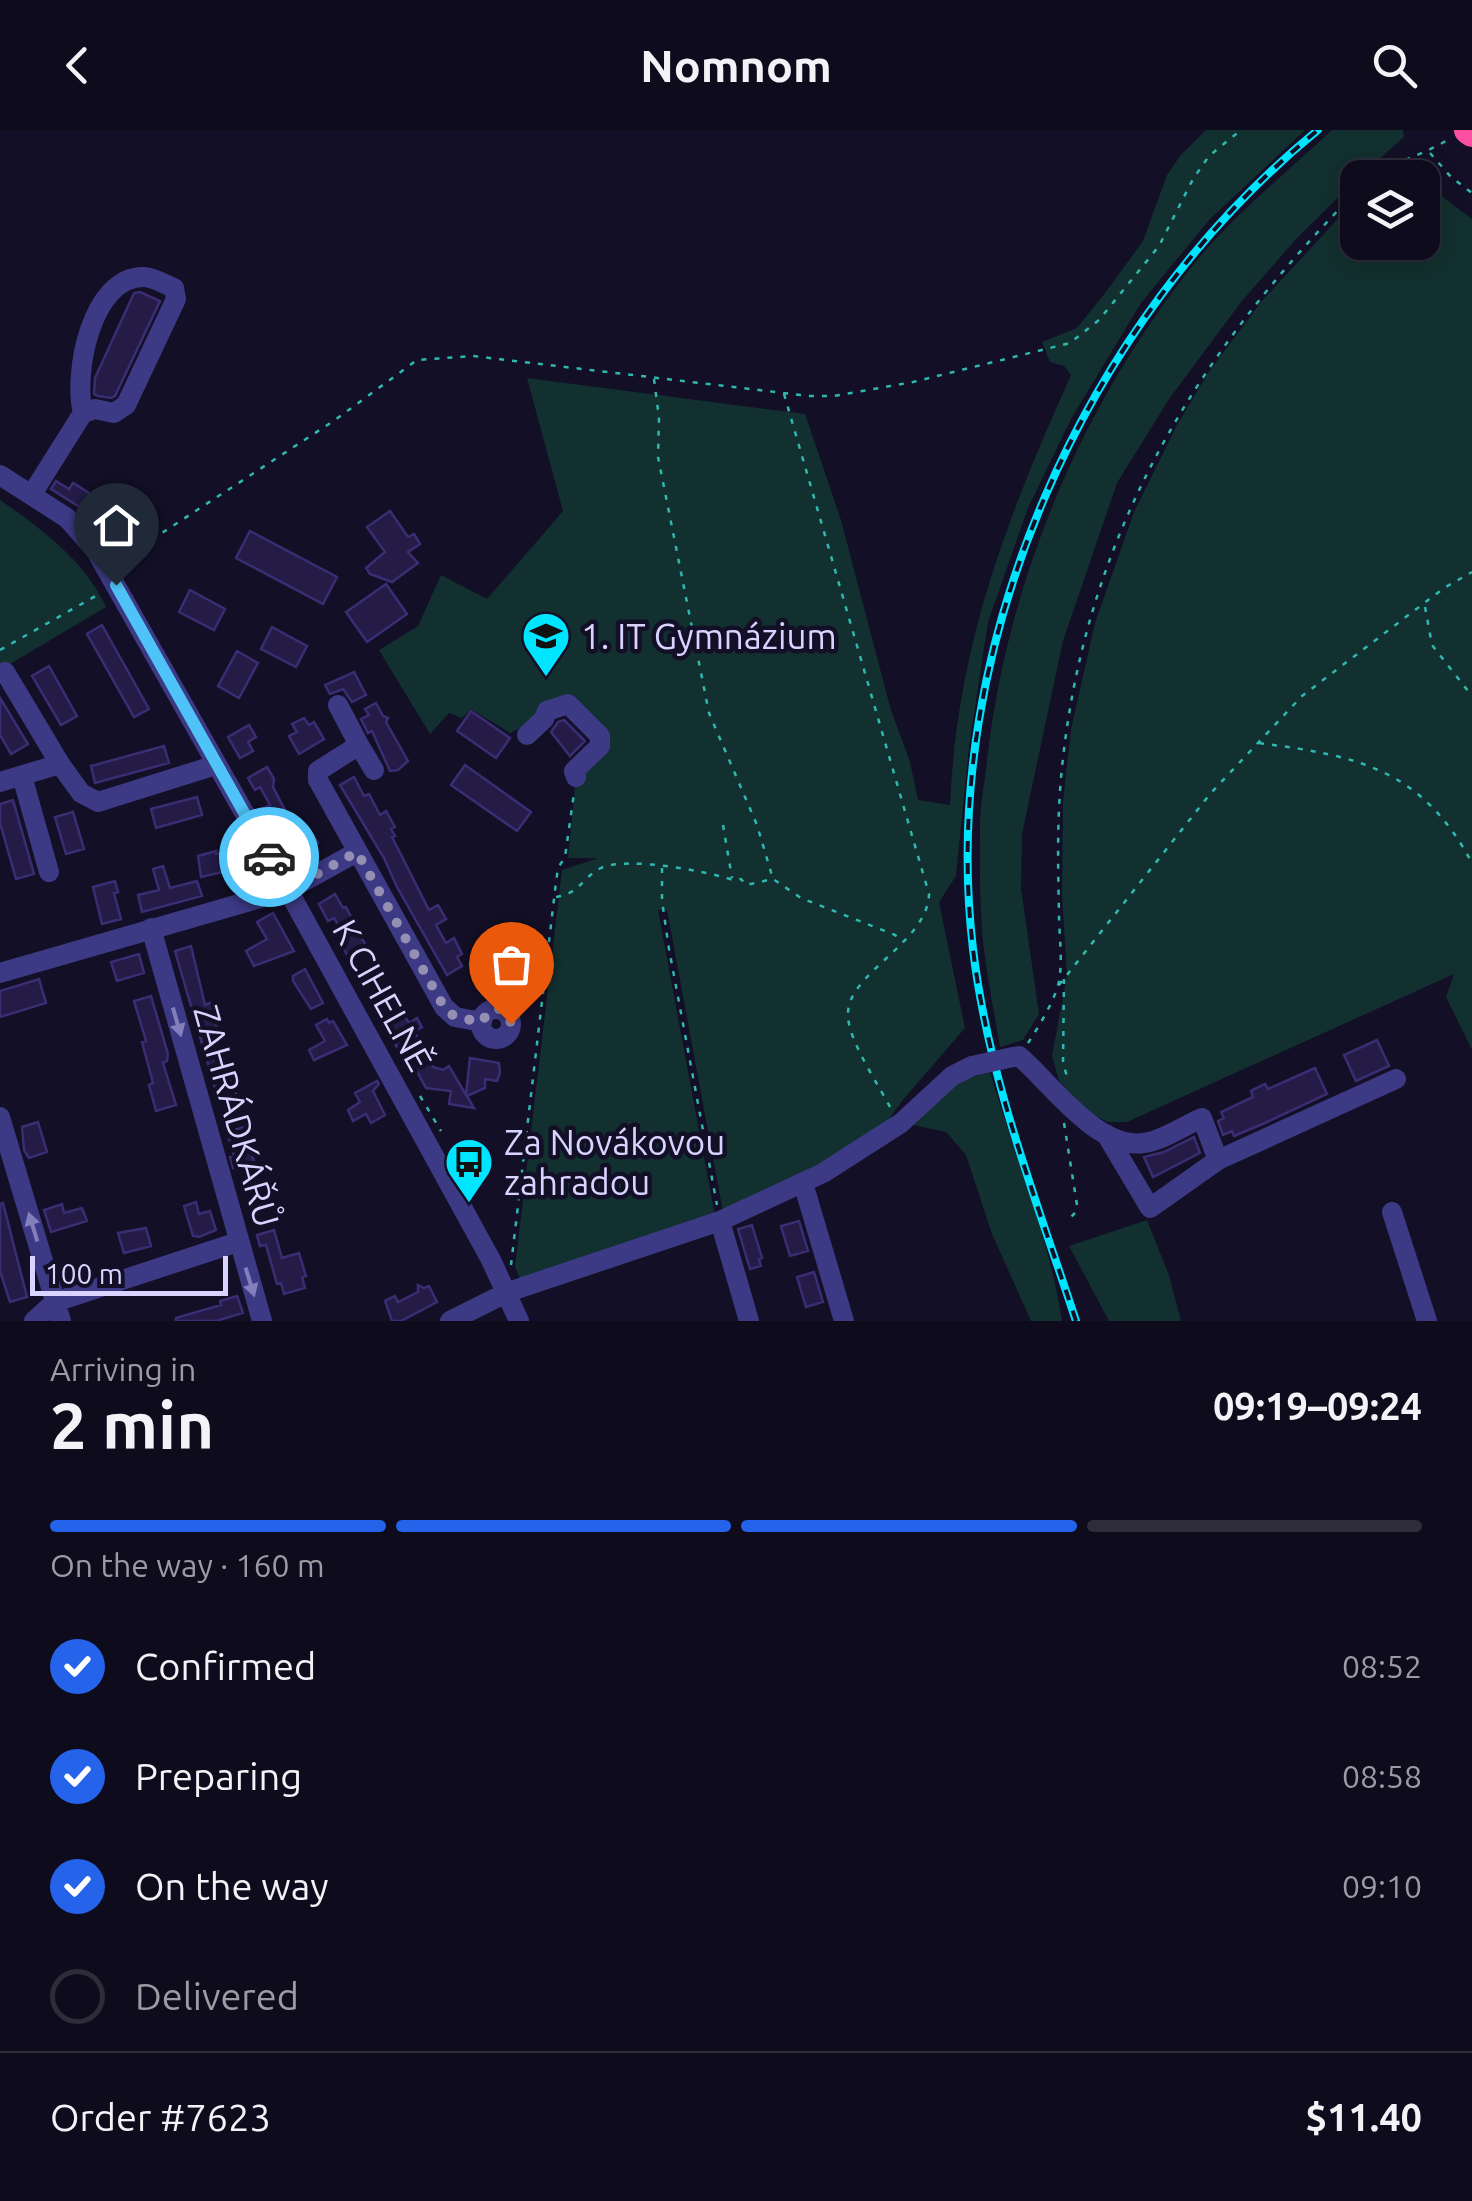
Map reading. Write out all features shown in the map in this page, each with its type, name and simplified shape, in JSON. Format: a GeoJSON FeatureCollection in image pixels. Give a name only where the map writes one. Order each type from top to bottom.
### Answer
{"type":"FeatureCollection","features":[{"type":"Feature","properties":{"kind":"street"},"geometry":{"type":"LineString","coordinates":[[32,494],[82,414],[95,409],[114,413],[126,404],[176,299],[174,288],[145,277],[120,284],[96,314],[79,374],[82,414]]}},
{"type":"Feature","properties":{"kind":"street","name":"K CIHELNĚ"},"geometry":{"type":"LineString","coordinates":[[0,475],[78,528],[111,577],[288,890],[508,1292],[519,1321]]}},
{"type":"Feature","properties":{"kind":"street"},"geometry":{"type":"LineString","coordinates":[[5,672],[60,764],[82,793],[98,802],[216,764]]}},
{"type":"Feature","properties":{"kind":"street"},"geometry":{"type":"LineString","coordinates":[[527,734],[547,711],[568,704],[600,736],[600,746],[574,771],[576,777]]}},
{"type":"Feature","properties":{"kind":"street"},"geometry":{"type":"LineString","coordinates":[[338,705],[374,770]]}},
{"type":"Feature","properties":{"kind":"street"},"geometry":{"type":"LineString","coordinates":[[359,745],[316,774],[444,1007],[455,1017],[482,1022]]}},
{"type":"Feature","properties":{"kind":"street"},"geometry":{"type":"LineString","coordinates":[[0,782],[60,764]]}},
{"type":"Feature","properties":{"kind":"street"},"geometry":{"type":"LineString","coordinates":[[22,776],[49,872]]}},
{"type":"Feature","properties":{"kind":"street"},"geometry":{"type":"LineString","coordinates":[[0,974],[288,890],[357,852]]}},
{"type":"Feature","properties":{"kind":"street","name":"ZAHRÁDKÁŘŮ"},"geometry":{"type":"LineString","coordinates":[[151,928],[262,1321]]}},
{"type":"Feature","properties":{"kind":"street"},"geometry":{"type":"LineString","coordinates":[[450,1321],[508,1292],[720,1221],[803,1183],[900,1123],[952,1076],[972,1066],[1016,1057],[1066,1092],[1078,1115],[1106,1134],[1144,1144],[1202,1118],[1218,1160]]}},
{"type":"Feature","properties":{"kind":"street"},"geometry":{"type":"LineString","coordinates":[[1106,1134],[1150,1208],[1218,1160],[1396,1079]]}},
{"type":"Feature","properties":{"kind":"street"},"geometry":{"type":"LineString","coordinates":[[0,1117],[58,1312]]}},
{"type":"Feature","properties":{"kind":"street"},"geometry":{"type":"LineString","coordinates":[[803,1183],[844,1321]]}},
{"type":"Feature","properties":{"kind":"street"},"geometry":{"type":"LineString","coordinates":[[1392,1212],[1427,1321]]}},
{"type":"Feature","properties":{"kind":"street"},"geometry":{"type":"LineString","coordinates":[[720,1221],[750,1321]]}},
{"type":"Feature","properties":{"kind":"street"},"geometry":{"type":"LineString","coordinates":[[34,1321],[238,1242]]}},
{"type":"Feature","properties":{"kind":"path"},"geometry":{"type":"LineString","coordinates":[[0,650],[111,577],[418,360],[472,356],[784,394],[834,396],[913,382],[1070,343],[1098,320],[1159,246],[1209,156],[1241,130]]}},
{"type":"Feature","properties":{"kind":"path"},"geometry":{"type":"LineString","coordinates":[[1404,160],[1462,134]]}},
{"type":"Feature","properties":{"kind":"path"},"geometry":{"type":"LineString","coordinates":[[1429,151],[1451,178],[1472,194]]}},
{"type":"Feature","properties":{"kind":"path"},"geometry":{"type":"LineString","coordinates":[[1058,986],[1057,833],[1061,777],[1082,653],[1108,564],[1148,468],[1210,364],[1289,262],[1340,209]]}},
{"type":"Feature","properties":{"kind":"path"},"geometry":{"type":"LineString","coordinates":[[654,378],[658,457],[706,702],[757,825],[773,880],[801,898],[902,942]]}},
{"type":"Feature","properties":{"kind":"path"},"geometry":{"type":"LineString","coordinates":[[784,394],[929,894],[926,914],[852,996],[848,1016],[900,1123]]}},
{"type":"Feature","properties":{"kind":"path"},"geometry":{"type":"LineString","coordinates":[[1016,1057],[1042,1022],[1058,986],[1210,794],[1302,696],[1472,572]]}},
{"type":"Feature","properties":{"kind":"path"},"geometry":{"type":"LineString","coordinates":[[1424,604],[1432,646],[1472,696]]}},
{"type":"Feature","properties":{"kind":"path"},"geometry":{"type":"LineString","coordinates":[[1258,743],[1340,755],[1391,774],[1440,814],[1472,863]]}},
{"type":"Feature","properties":{"kind":"path"},"geometry":{"type":"LineString","coordinates":[[510,1268],[558,868],[565,856],[576,777]]}},
{"type":"Feature","properties":{"kind":"path"},"geometry":{"type":"LineString","coordinates":[[723,826],[733,880]]}},
{"type":"Feature","properties":{"kind":"path"},"geometry":{"type":"LineString","coordinates":[[554,898],[572,894],[608,866],[686,868],[741,879],[746,884],[773,880]]}},
{"type":"Feature","properties":{"kind":"path"},"geometry":{"type":"LineString","coordinates":[[662,866],[669,948],[720,1221]]}},
{"type":"Feature","properties":{"kind":"path"},"geometry":{"type":"LineString","coordinates":[[1064,979],[1063,1063],[1077,1205],[1066,1222]]}},
{"type":"Feature","properties":{"kind":"green space"},"geometry":{"type":"Polygon","coordinates":[[[1206,130],[1305,130],[1210,219],[1141,303],[1071,419],[1028,508],[988,622],[969,747],[956,876],[939,902],[965,1028],[883,1127],[820,1167],[723,1212],[667,910],[658,910],[715,1216],[521,1281],[515,1267],[562,870],[599,858],[568,858],[576,777],[600,736],[568,704],[510,733],[471,709],[462,718],[449,713],[430,734],[379,650],[418,626],[441,575],[487,599],[563,511],[527,378],[805,414],[841,520],[918,800],[950,805],[955,746],[974,636],[1006,532],[1071,375],[1064,366],[1050,362],[1042,342],[1077,328],[1105,293],[1143,241],[1167,175],[1206,130]]]}},
{"type":"Feature","properties":{"kind":"green space"},"geometry":{"type":"Polygon","coordinates":[[[1332,130],[1403,130],[1404,137],[1378,160],[1340,160],[1340,196],[1242,301],[1169,399],[1117,483],[1063,641],[1022,834],[1021,888],[1039,1014],[1023,1040],[1000,1047],[983,942],[980,820],[997,694],[1030,566],[1081,443],[1112,384],[1186,274],[1256,199],[1332,130]]]}},
{"type":"Feature","properties":{"kind":"green space"},"geometry":{"type":"Polygon","coordinates":[[[1440,195],[1472,219],[1472,1050],[1446,997],[1454,974],[1127,1122],[1108,1122],[1087,1112],[1059,1081],[1052,1056],[1067,976],[1062,896],[1063,802],[1071,729],[1095,623],[1134,512],[1208,373],[1261,302],[1340,216],[1340,260],[1440,260],[1440,195]]]}},
{"type":"Feature","properties":{"kind":"green space"},"geometry":{"type":"Polygon","coordinates":[[[0,500],[74,560],[106,607],[0,670],[0,500]]]}},
{"type":"Feature","properties":{"kind":"green space"},"geometry":{"type":"Polygon","coordinates":[[[990,1072],[1040,1227],[1062,1321],[1031,1321],[992,1234],[966,1155],[946,1132],[913,1125],[961,1080],[990,1072]]]}},
{"type":"Feature","properties":{"kind":"green space"},"geometry":{"type":"Polygon","coordinates":[[[1147,1220],[1169,1275],[1181,1321],[1109,1321],[1069,1246],[1147,1220]]]}},
{"type":"Feature","properties":{"kind":"building"},"geometry":{"type":"Polygon","coordinates":[[[134,293],[160,301],[115,396],[98,396],[94,394],[95,378],[134,293]]]}},
{"type":"Feature","properties":{"kind":"building"},"geometry":{"type":"Polygon","coordinates":[[[56,481],[69,489],[73,483],[99,499],[89,513],[51,489],[56,481]]]}},
{"type":"Feature","properties":{"kind":"building"},"geometry":{"type":"Polygon","coordinates":[[[127,487],[142,502],[126,520],[111,507],[127,487]]]}},
{"type":"Feature","properties":{"kind":"building"},"geometry":{"type":"Polygon","coordinates":[[[390,511],[408,537],[414,534],[420,544],[408,552],[418,563],[392,582],[370,574],[366,568],[385,552],[367,527],[390,511]]]}},
{"type":"Feature","properties":{"kind":"building"},"geometry":{"type":"Polygon","coordinates":[[[250,531],[337,577],[323,604],[236,558],[250,531]]]}},
{"type":"Feature","properties":{"kind":"building"},"geometry":{"type":"Polygon","coordinates":[[[386,584],[407,614],[367,642],[346,612],[386,584]]]}},
{"type":"Feature","properties":{"kind":"building"},"geometry":{"type":"Polygon","coordinates":[[[190,590],[225,609],[214,630],[179,612],[190,590]]]}},
{"type":"Feature","properties":{"kind":"building"},"geometry":{"type":"Polygon","coordinates":[[[102,625],[149,709],[134,717],[87,634],[102,625]]]}},
{"type":"Feature","properties":{"kind":"building"},"geometry":{"type":"Polygon","coordinates":[[[272,627],[307,646],[296,667],[261,649],[272,627]]]}},
{"type":"Feature","properties":{"kind":"building"},"geometry":{"type":"Polygon","coordinates":[[[237,651],[258,663],[239,698],[218,686],[237,651]]]}},
{"type":"Feature","properties":{"kind":"building"},"geometry":{"type":"Polygon","coordinates":[[[49,666],[77,716],[61,725],[32,676],[49,666]]]}},
{"type":"Feature","properties":{"kind":"building"},"geometry":{"type":"Polygon","coordinates":[[[354,672],[366,695],[352,702],[343,689],[330,694],[325,685],[354,672]]]}},
{"type":"Feature","properties":{"kind":"building"},"geometry":{"type":"Polygon","coordinates":[[[0,698],[28,744],[11,754],[0,735],[0,698]]]}},
{"type":"Feature","properties":{"kind":"building"},"geometry":{"type":"Polygon","coordinates":[[[376,703],[388,718],[386,722],[408,761],[398,770],[390,771],[372,731],[368,733],[361,719],[369,715],[365,709],[376,703]]]}},
{"type":"Feature","properties":{"kind":"building"},"geometry":{"type":"Polygon","coordinates":[[[471,711],[510,738],[496,758],[457,731],[471,711]]]}},
{"type":"Feature","properties":{"kind":"building"},"geometry":{"type":"Polygon","coordinates":[[[304,718],[309,725],[314,722],[324,739],[299,754],[289,736],[297,732],[292,724],[304,718]]]}},
{"type":"Feature","properties":{"kind":"building"},"geometry":{"type":"Polygon","coordinates":[[[564,720],[585,741],[570,756],[551,732],[564,720]]]}},
{"type":"Feature","properties":{"kind":"building"},"geometry":{"type":"Polygon","coordinates":[[[249,725],[256,737],[248,742],[253,751],[240,758],[228,737],[249,725]]]}},
{"type":"Feature","properties":{"kind":"building"},"geometry":{"type":"Polygon","coordinates":[[[164,746],[169,763],[95,783],[91,766],[164,746]]]}},
{"type":"Feature","properties":{"kind":"building"},"geometry":{"type":"Polygon","coordinates":[[[465,765],[531,812],[517,831],[451,785],[465,765]]]}},
{"type":"Feature","properties":{"kind":"building"},"geometry":{"type":"Polygon","coordinates":[[[267,767],[299,837],[310,830],[318,843],[307,854],[302,846],[292,852],[264,808],[270,805],[260,787],[255,790],[248,778],[267,767]]]}},
{"type":"Feature","properties":{"kind":"building"},"geometry":{"type":"Polygon","coordinates":[[[354,777],[380,815],[386,811],[395,827],[391,829],[395,836],[392,837],[429,910],[438,905],[446,919],[436,925],[446,943],[454,938],[462,954],[457,957],[462,966],[447,975],[340,785],[354,777]]]}},
{"type":"Feature","properties":{"kind":"building"},"geometry":{"type":"Polygon","coordinates":[[[197,797],[202,815],[156,828],[151,809],[197,797]]]}},
{"type":"Feature","properties":{"kind":"building"},"geometry":{"type":"Polygon","coordinates":[[[13,800],[34,874],[16,879],[0,823],[0,804],[13,800]]]}},
{"type":"Feature","properties":{"kind":"building"},"geometry":{"type":"Polygon","coordinates":[[[73,812],[84,849],[66,854],[55,817],[73,812]]]}},
{"type":"Feature","properties":{"kind":"building"},"geometry":{"type":"Polygon","coordinates":[[[222,853],[227,871],[201,877],[198,856],[222,853]]]}},
{"type":"Feature","properties":{"kind":"building"},"geometry":{"type":"Polygon","coordinates":[[[163,866],[170,888],[197,881],[202,896],[142,912],[138,895],[159,890],[153,869],[163,866]]]}},
{"type":"Feature","properties":{"kind":"building"},"geometry":{"type":"Polygon","coordinates":[[[115,881],[121,919],[102,924],[93,887],[115,881]]]}},
{"type":"Feature","properties":{"kind":"building"},"geometry":{"type":"Polygon","coordinates":[[[335,894],[368,950],[350,960],[340,942],[346,939],[334,918],[328,921],[319,904],[335,894]]]}},
{"type":"Feature","properties":{"kind":"building"},"geometry":{"type":"Polygon","coordinates":[[[273,913],[294,951],[254,966],[246,951],[267,939],[257,922],[273,913]]]}},
{"type":"Feature","properties":{"kind":"building"},"geometry":{"type":"Polygon","coordinates":[[[191,946],[205,1005],[210,1003],[216,1023],[217,1033],[213,1034],[237,1097],[219,1102],[175,951],[191,946]]]}},
{"type":"Feature","properties":{"kind":"building"},"geometry":{"type":"Polygon","coordinates":[[[139,954],[144,973],[117,981],[111,962],[139,954]]]}},
{"type":"Feature","properties":{"kind":"building"},"geometry":{"type":"Polygon","coordinates":[[[305,969],[323,1003],[311,1009],[293,981],[293,976],[305,969]]]}},
{"type":"Feature","properties":{"kind":"building"},"geometry":{"type":"Polygon","coordinates":[[[39,979],[46,1003],[0,1017],[0,991],[39,979]]]}},
{"type":"Feature","properties":{"kind":"building"},"geometry":{"type":"Polygon","coordinates":[[[391,995],[409,1023],[417,1018],[422,1027],[414,1032],[418,1038],[406,1052],[400,1052],[393,1041],[397,1039],[377,1003],[391,995]]]}},
{"type":"Feature","properties":{"kind":"building"},"geometry":{"type":"Polygon","coordinates":[[[151,996],[168,1054],[163,1063],[176,1105],[156,1111],[142,1042],[146,1041],[134,1001],[151,996]]]}},
{"type":"Feature","properties":{"kind":"building"},"geometry":{"type":"Polygon","coordinates":[[[327,1019],[329,1023],[333,1021],[347,1045],[314,1060],[309,1050],[325,1041],[316,1025],[327,1019]]]}},
{"type":"Feature","properties":{"kind":"building"},"geometry":{"type":"Polygon","coordinates":[[[1377,1040],[1389,1066],[1356,1081],[1344,1055],[1377,1040]]]}},
{"type":"Feature","properties":{"kind":"building"},"geometry":{"type":"Polygon","coordinates":[[[427,1058],[433,1067],[443,1070],[449,1066],[466,1095],[470,1058],[499,1063],[500,1073],[497,1081],[485,1079],[485,1088],[467,1096],[474,1108],[449,1104],[451,1091],[426,1088],[414,1066],[427,1058]]]}},
{"type":"Feature","properties":{"kind":"building"},"geometry":{"type":"Polygon","coordinates":[[[1315,1068],[1327,1094],[1234,1136],[1232,1131],[1223,1135],[1218,1121],[1224,1118],[1221,1112],[1253,1097],[1251,1091],[1265,1084],[1268,1089],[1315,1068]]]}},
{"type":"Feature","properties":{"kind":"building"},"geometry":{"type":"Polygon","coordinates":[[[377,1081],[373,1091],[385,1115],[371,1123],[366,1114],[353,1121],[348,1110],[360,1102],[355,1093],[377,1081]]]}},
{"type":"Feature","properties":{"kind":"building"},"geometry":{"type":"Polygon","coordinates":[[[38,1122],[47,1152],[29,1158],[24,1150],[22,1127],[38,1122]]]}},
{"type":"Feature","properties":{"kind":"building"},"geometry":{"type":"Polygon","coordinates":[[[244,1127],[254,1162],[233,1168],[227,1132],[244,1127]]]}},
{"type":"Feature","properties":{"kind":"building"},"geometry":{"type":"Polygon","coordinates":[[[1194,1137],[1200,1153],[1153,1177],[1144,1157],[1194,1137]]]}},
{"type":"Feature","properties":{"kind":"building"},"geometry":{"type":"Polygon","coordinates":[[[196,1202],[199,1214],[210,1211],[216,1230],[199,1237],[193,1236],[184,1206],[196,1202]]]}},
{"type":"Feature","properties":{"kind":"building"},"geometry":{"type":"Polygon","coordinates":[[[3,1203],[27,1297],[10,1302],[0,1271],[3,1203]]]}},
{"type":"Feature","properties":{"kind":"building"},"geometry":{"type":"Polygon","coordinates":[[[62,1204],[64,1213],[82,1208],[87,1221],[51,1232],[44,1210],[62,1204]]]}},
{"type":"Feature","properties":{"kind":"building"},"geometry":{"type":"Polygon","coordinates":[[[799,1221],[808,1251],[790,1256],[781,1226],[799,1221]]]}},
{"type":"Feature","properties":{"kind":"building"},"geometry":{"type":"Polygon","coordinates":[[[752,1225],[762,1258],[761,1266],[750,1269],[738,1229],[752,1225]]]}},
{"type":"Feature","properties":{"kind":"building"},"geometry":{"type":"Polygon","coordinates":[[[146,1228],[151,1246],[124,1253],[118,1233],[146,1228]]]}},
{"type":"Feature","properties":{"kind":"building"},"geometry":{"type":"Polygon","coordinates":[[[274,1230],[282,1258],[299,1253],[306,1276],[302,1277],[305,1288],[284,1294],[281,1283],[277,1284],[266,1245],[260,1246],[257,1235],[274,1230]]]}},
{"type":"Feature","properties":{"kind":"building"},"geometry":{"type":"Polygon","coordinates":[[[814,1272],[823,1302],[806,1307],[797,1277],[814,1272]]]}},
{"type":"Feature","properties":{"kind":"building"},"geometry":{"type":"Polygon","coordinates":[[[418,1285],[429,1286],[437,1302],[401,1321],[392,1321],[385,1301],[395,1296],[398,1302],[418,1292],[418,1285]]]}},
{"type":"Feature","properties":{"kind":"building"},"geometry":{"type":"Polygon","coordinates":[[[237,1296],[243,1313],[216,1321],[176,1321],[176,1318],[221,1305],[220,1301],[237,1296]]]}},
{"type":"Feature","properties":{"kind":"railway"},"geometry":{"type":"LineString","coordinates":[[1076,1321],[1015,1137],[980,997],[973,949],[968,835],[979,720],[1005,607],[1045,498],[1097,393],[1161,296],[1235,207],[1318,130]]}},
{"type":"Feature","properties":{"kind":"way so far"},"geometry":{"type":"LineString","coordinates":[[269,857],[288,890],[357,852],[449,1013],[482,1022],[484,1015],[499,1009],[509,1016],[511,1024]]}},
{"type":"Feature","properties":{"kind":"place","name":"1. IT Gymnázium"},"geometry":{"type":"Point","coordinates":[546,678]}},
{"type":"Feature","properties":{"kind":"place","name":"Za Novákovou zahradou"},"geometry":{"type":"Point","coordinates":[469,1204]}},
{"type":"Feature","properties":{"kind":"route"},"geometry":{"type":"LineString","coordinates":[[116,585],[269,857]]}}]}
